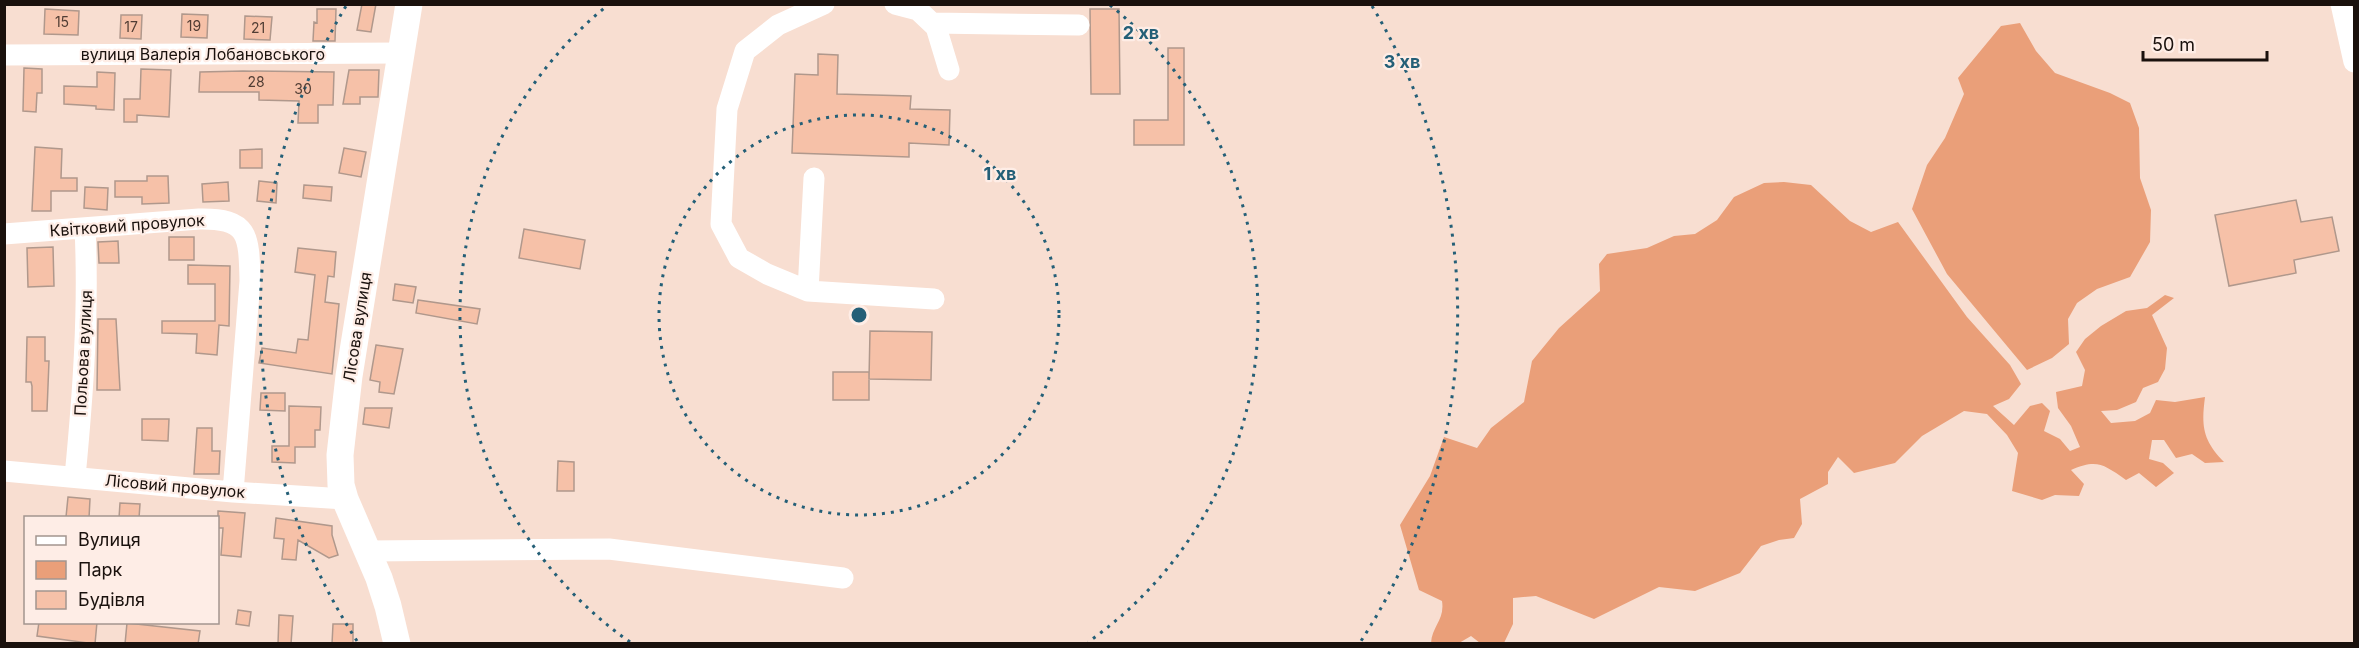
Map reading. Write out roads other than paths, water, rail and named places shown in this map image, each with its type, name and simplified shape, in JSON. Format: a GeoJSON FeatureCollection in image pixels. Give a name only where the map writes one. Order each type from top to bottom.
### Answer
{"type":"FeatureCollection","features":[{"type":"Feature","properties":{"kind":"main road","name":"Лісова вулиця"},"geometry":{"type":"LineString","coordinates":[[397,644],[388,606],[369,551],[345,499],[340,471],[344,411],[410,4]]}},
{"type":"Feature","properties":{"kind":"street"},"geometry":{"type":"LineString","coordinates":[[824,4],[778,25],[746,51],[727,109],[721,224],[739,258],[767,274],[808,291],[853,296],[934,299]]}},
{"type":"Feature","properties":{"kind":"street"},"geometry":{"type":"LineString","coordinates":[[895,4],[918,10],[936,27],[948,70]]}},
{"type":"Feature","properties":{"kind":"street"},"geometry":{"type":"LineString","coordinates":[[2341,4],[2355,62]]}},
{"type":"Feature","properties":{"kind":"street"},"geometry":{"type":"LineString","coordinates":[[932,23],[1079,25]]}},
{"type":"Feature","properties":{"kind":"street","name":"вулиця Валерія Лобановського"},"geometry":{"type":"LineString","coordinates":[[4,55],[401,53]]}},
{"type":"Feature","properties":{"kind":"street"},"geometry":{"type":"LineString","coordinates":[[808,291],[814,178]]}},
{"type":"Feature","properties":{"kind":"street","name":"Квітковий провулок"},"geometry":{"type":"LineString","coordinates":[[4,234],[219,219],[236,223],[244,233],[249,261],[249,310],[233,492]]}},
{"type":"Feature","properties":{"kind":"street","name":"Польова вулиця"},"geometry":{"type":"LineString","coordinates":[[75,477],[83,388],[87,275],[85,228]]}},
{"type":"Feature","properties":{"kind":"street","name":"Лісовий провулок"},"geometry":{"type":"LineString","coordinates":[[4,471],[233,492],[345,499]]}},
{"type":"Feature","properties":{"kind":"street"},"geometry":{"type":"LineString","coordinates":[[369,551],[609,549],[843,578]]}}]}
